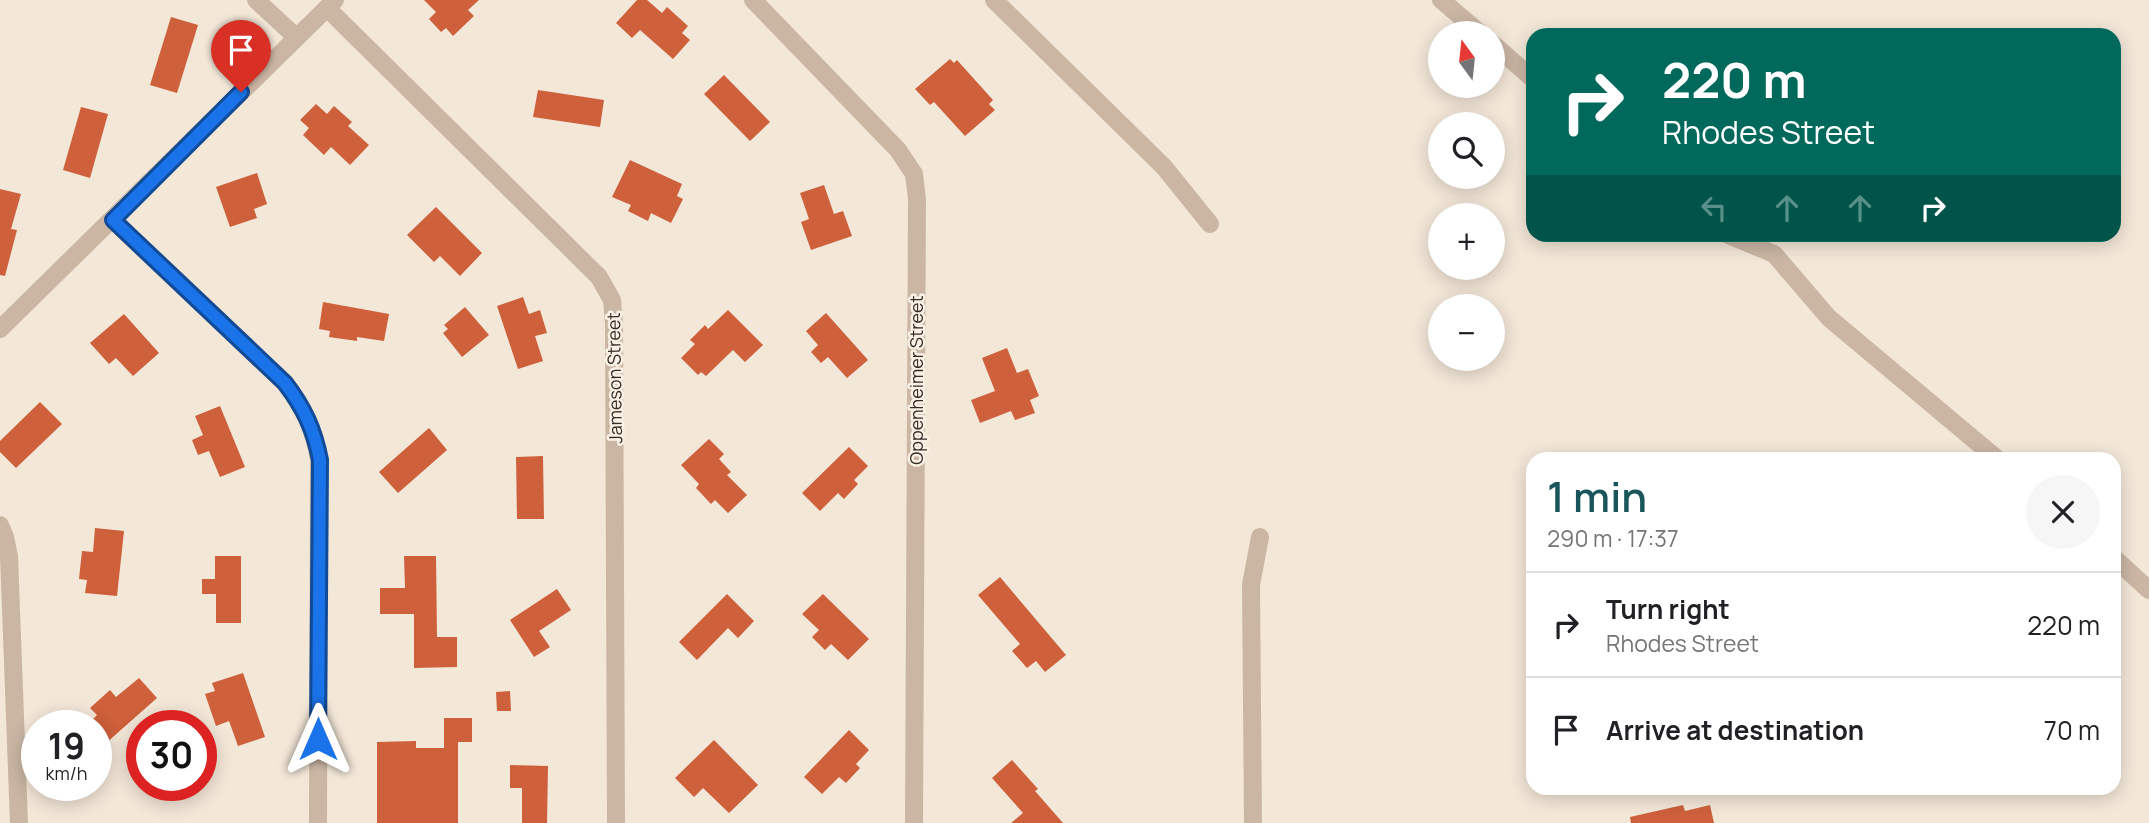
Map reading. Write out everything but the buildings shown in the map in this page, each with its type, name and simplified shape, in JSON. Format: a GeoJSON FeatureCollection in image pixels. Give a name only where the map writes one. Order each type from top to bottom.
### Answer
{"type":"FeatureCollection","features":[{"type":"Feature","properties":{"kind":"street"},"geometry":{"type":"LineString","coordinates":[[256,0],[296,37]]}},
{"type":"Feature","properties":{"kind":"street","name":"Oppenheimer Street"},"geometry":{"type":"LineString","coordinates":[[753,0],[898,150],[914,174],[917,200],[914,823]]}},
{"type":"Feature","properties":{"kind":"street"},"geometry":{"type":"LineString","coordinates":[[993,0],[1164,167],[1210,224]]}},
{"type":"Feature","properties":{"kind":"street"},"geometry":{"type":"LineString","coordinates":[[1441,0],[1466,21]]}},
{"type":"Feature","properties":{"kind":"street"},"geometry":{"type":"LineString","coordinates":[[0,329],[331,4]]}},
{"type":"Feature","properties":{"kind":"street","name":"Jameson Street"},"geometry":{"type":"LineString","coordinates":[[331,4],[599,277],[612,300],[616,823]]}},
{"type":"Feature","properties":{"kind":"street"},"geometry":{"type":"LineString","coordinates":[[1505,54],[1526,73]]}},
{"type":"Feature","properties":{"kind":"street"},"geometry":{"type":"LineString","coordinates":[[113,220],[285,383],[301,403],[310,421],[320,460],[318,823]]}},
{"type":"Feature","properties":{"kind":"street"},"geometry":{"type":"LineString","coordinates":[[1745,242],[1774,254],[1829,318],[1989,452]]}},
{"type":"Feature","properties":{"kind":"street"},"geometry":{"type":"LineString","coordinates":[[0,525],[9,556],[19,823]]}},
{"type":"Feature","properties":{"kind":"street"},"geometry":{"type":"LineString","coordinates":[[1253,823],[1251,585],[1260,537]]}},
{"type":"Feature","properties":{"kind":"street"},"geometry":{"type":"LineString","coordinates":[[2121,564],[2149,590]]}},
{"type":"Feature","properties":{"kind":"route"},"geometry":{"type":"LineString","coordinates":[[241,92],[113,220],[285,383],[301,403],[310,421],[320,460],[318,739]]}}]}
